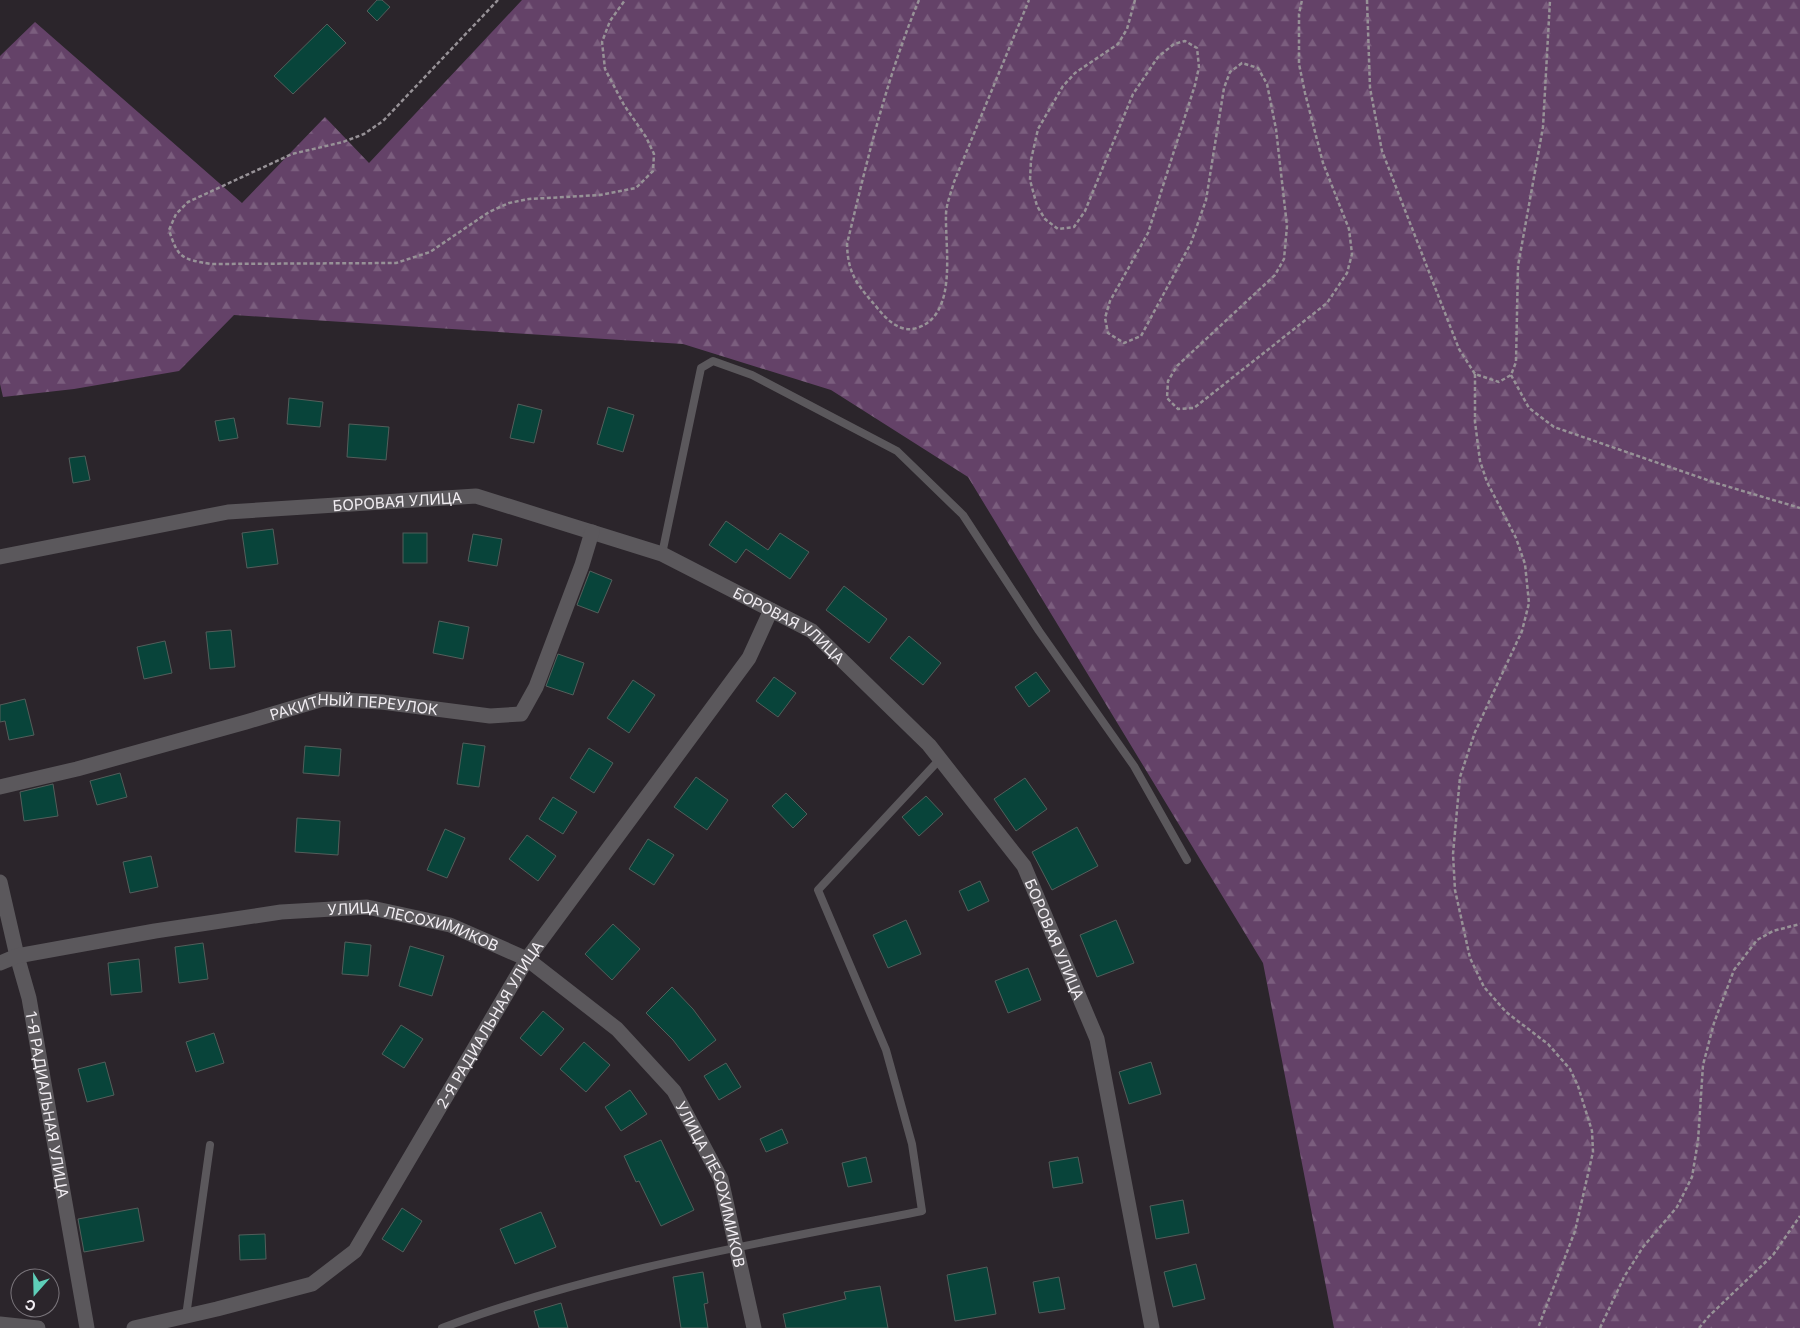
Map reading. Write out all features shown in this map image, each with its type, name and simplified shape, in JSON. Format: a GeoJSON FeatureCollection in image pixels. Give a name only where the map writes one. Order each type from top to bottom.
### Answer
{"type":"FeatureCollection","features":[{"type":"Feature","properties":{"kind":"street","name":"БОРОВАЯ УЛИЦА"},"geometry":{"type":"LineString","coordinates":[[0,556],[228,512],[476,496],[662,554],[812,631],[929,745],[1024,866],[1098,1039],[1152,1328]]}},
{"type":"Feature","properties":{"kind":"street","name":"РАКИТНЫЙ ПЕРЕУЛОК"},"geometry":{"type":"LineString","coordinates":[[0,787],[77,769],[323,699],[382,702],[490,716],[521,714],[536,687],[582,565],[592,532]]}},
{"type":"Feature","properties":{"kind":"street","name":"2-Я РАДИАЛЬНАЯ УЛИЦА"},"geometry":{"type":"LineString","coordinates":[[141,1327],[312,1284],[355,1251],[527,959],[749,658],[771,610]]}},
{"type":"Feature","properties":{"kind":"street","name":"1-Я РАДИАЛЬНАЯ УЛИЦА"},"geometry":{"type":"LineString","coordinates":[[0,882],[29,998],[87,1328]]}},
{"type":"Feature","properties":{"kind":"street","name":"УЛИЦА ЛЕСОХИМИКОВ"},"geometry":{"type":"LineString","coordinates":[[0,963],[17,956],[155,931],[281,912],[366,907],[450,925],[527,959],[617,1029],[674,1091],[721,1179],[754,1328]]}},
{"type":"Feature","properties":{"kind":"street"},"geometry":{"type":"LineString","coordinates":[[0,1324],[38,1328]]}},
{"type":"Feature","properties":{"kind":"lane"},"geometry":{"type":"LineString","coordinates":[[662,554],[701,368],[713,361],[752,375],[897,450],[963,515],[1039,631],[1134,766],[1187,860]]}},
{"type":"Feature","properties":{"kind":"lane"},"geometry":{"type":"LineString","coordinates":[[442,1328],[472,1316],[590,1280],[922,1210],[912,1144],[886,1050],[818,890],[940,759]]}},
{"type":"Feature","properties":{"kind":"lane"},"geometry":{"type":"LineString","coordinates":[[186,1316],[210,1145]]}},
{"type":"Feature","properties":{"kind":"path"},"geometry":{"type":"LineString","coordinates":[[498,0],[383,121],[364,134],[343,142],[292,154],[188,202],[176,214],[169,230],[176,251],[190,260],[211,264],[396,263],[430,252],[489,212],[509,203],[530,199],[600,195],[636,188],[653,171],[654,154],[646,137],[624,105],[605,69],[602,42],[610,22],[625,0]]}},
{"type":"Feature","properties":{"kind":"path"},"geometry":{"type":"LineString","coordinates":[[919,0],[908,27],[873,133],[847,244],[848,262],[854,280],[890,324],[910,330],[926,325],[934,317],[944,299],[947,265],[946,213],[954,182],[1029,0]]}},
{"type":"Feature","properties":{"kind":"path"},"geometry":{"type":"LineString","coordinates":[[1135,0],[1127,29],[1118,44],[1076,73],[1063,86],[1038,129],[1031,160],[1030,180],[1038,206],[1045,219],[1058,229],[1074,227],[1085,211],[1133,94],[1158,57],[1174,44],[1185,41],[1197,48],[1199,67],[1195,85],[1148,233],[1110,301],[1105,318],[1108,333],[1124,343],[1141,336],[1191,243],[1206,200],[1224,88],[1230,72],[1242,63],[1258,68],[1267,84],[1276,129],[1287,226],[1284,259],[1275,275],[1177,366],[1168,382],[1167,398],[1178,409],[1194,408],[1328,303],[1347,273],[1352,254],[1349,229],[1323,163],[1299,64],[1298,14],[1302,0]]}},
{"type":"Feature","properties":{"kind":"path"},"geometry":{"type":"LineString","coordinates":[[1367,0],[1370,88],[1382,151],[1459,349],[1475,374],[1475,422],[1480,460],[1487,482],[1519,547],[1525,564],[1529,602],[1522,631],[1476,732],[1460,777],[1453,854],[1455,890],[1470,958],[1484,987],[1506,1012],[1548,1044],[1570,1069],[1578,1086],[1592,1132],[1593,1152],[1575,1231],[1538,1328]]}},
{"type":"Feature","properties":{"kind":"path"},"geometry":{"type":"LineString","coordinates":[[1475,374],[1499,382],[1511,374],[1516,362],[1518,266],[1543,126],[1550,0]]}},
{"type":"Feature","properties":{"kind":"path"},"geometry":{"type":"LineString","coordinates":[[1511,374],[1529,408],[1554,427],[1716,483],[1800,508]]}},
{"type":"Feature","properties":{"kind":"path"},"geometry":{"type":"LineString","coordinates":[[1600,1328],[1624,1277],[1643,1247],[1677,1207],[1692,1177],[1698,1142],[1703,1065],[1714,1023],[1734,970],[1757,940],[1773,931],[1800,924]]}},
{"type":"Feature","properties":{"kind":"path"},"geometry":{"type":"LineString","coordinates":[[1699,1328],[1773,1255],[1800,1216]]}},
{"type":"Feature","properties":{"kind":"green space"},"geometry":{"type":"Polygon","coordinates":[[[522,0],[1800,0],[1800,1328],[1334,1328],[1263,963],[968,477],[831,390],[683,344],[234,315],[179,371],[74,389],[3,397],[0,384],[0,56],[35,22],[242,203],[325,117],[369,163],[522,0]]]}},
{"type":"Feature","properties":{"kind":"building"},"geometry":{"type":"Polygon","coordinates":[[[377,0],[382,0],[390,7],[377,21],[367,11],[377,0]]]}},
{"type":"Feature","properties":{"kind":"building"},"geometry":{"type":"Polygon","coordinates":[[[327,24],[346,43],[293,94],[274,76],[327,24]]]}},
{"type":"Feature","properties":{"kind":"building"},"geometry":{"type":"Polygon","coordinates":[[[289,398],[323,402],[320,427],[287,424],[289,398]]]}},
{"type":"Feature","properties":{"kind":"building"},"geometry":{"type":"Polygon","coordinates":[[[518,404],[542,410],[534,443],[510,438],[518,404]]]}},
{"type":"Feature","properties":{"kind":"building"},"geometry":{"type":"Polygon","coordinates":[[[608,407],[634,415],[623,452],[597,444],[608,407]]]}},
{"type":"Feature","properties":{"kind":"building"},"geometry":{"type":"Polygon","coordinates":[[[234,418],[238,438],[219,441],[215,421],[234,418]]]}},
{"type":"Feature","properties":{"kind":"building"},"geometry":{"type":"Polygon","coordinates":[[[349,424],[389,427],[386,460],[347,457],[349,424]]]}},
{"type":"Feature","properties":{"kind":"building"},"geometry":{"type":"Polygon","coordinates":[[[85,456],[90,480],[73,483],[69,458],[85,456]]]}},
{"type":"Feature","properties":{"kind":"building"},"geometry":{"type":"Polygon","coordinates":[[[726,521],[768,550],[780,533],[809,552],[790,579],[746,549],[736,563],[709,545],[726,521]]]}},
{"type":"Feature","properties":{"kind":"building"},"geometry":{"type":"Polygon","coordinates":[[[273,529],[278,564],[247,568],[242,533],[273,529]]]}},
{"type":"Feature","properties":{"kind":"building"},"geometry":{"type":"Polygon","coordinates":[[[403,533],[427,533],[427,563],[403,563],[403,533]]]}},
{"type":"Feature","properties":{"kind":"building"},"geometry":{"type":"Polygon","coordinates":[[[473,534],[502,539],[497,566],[468,561],[473,534]]]}},
{"type":"Feature","properties":{"kind":"building"},"geometry":{"type":"Polygon","coordinates":[[[590,571],[612,580],[598,613],[577,605],[590,571]]]}},
{"type":"Feature","properties":{"kind":"building"},"geometry":{"type":"Polygon","coordinates":[[[844,586],[887,619],[869,643],[826,610],[844,586]]]}},
{"type":"Feature","properties":{"kind":"building"},"geometry":{"type":"Polygon","coordinates":[[[439,621],[469,627],[463,659],[433,653],[439,621]]]}},
{"type":"Feature","properties":{"kind":"building"},"geometry":{"type":"Polygon","coordinates":[[[231,630],[235,667],[210,669],[206,632],[231,630]]]}},
{"type":"Feature","properties":{"kind":"building"},"geometry":{"type":"Polygon","coordinates":[[[909,636],[941,663],[923,685],[890,658],[909,636]]]}},
{"type":"Feature","properties":{"kind":"building"},"geometry":{"type":"Polygon","coordinates":[[[165,641],[172,673],[144,679],[137,647],[165,641]]]}},
{"type":"Feature","properties":{"kind":"building"},"geometry":{"type":"Polygon","coordinates":[[[558,654],[584,663],[573,695],[546,686],[558,654]]]}},
{"type":"Feature","properties":{"kind":"building"},"geometry":{"type":"Polygon","coordinates":[[[1036,672],[1050,691],[1029,707],[1015,687],[1036,672]]]}},
{"type":"Feature","properties":{"kind":"building"},"geometry":{"type":"Polygon","coordinates":[[[774,677],[796,693],[778,717],[756,701],[774,677]]]}},
{"type":"Feature","properties":{"kind":"building"},"geometry":{"type":"Polygon","coordinates":[[[633,680],[655,695],[629,733],[607,718],[633,680]]]}},
{"type":"Feature","properties":{"kind":"building"},"geometry":{"type":"Polygon","coordinates":[[[25,699],[34,735],[9,740],[5,721],[0,722],[0,705],[25,699]]]}},
{"type":"Feature","properties":{"kind":"building"},"geometry":{"type":"Polygon","coordinates":[[[463,743],[485,746],[479,787],[457,784],[463,743]]]}},
{"type":"Feature","properties":{"kind":"building"},"geometry":{"type":"Polygon","coordinates":[[[305,746],[341,749],[339,776],[303,773],[305,746]]]}},
{"type":"Feature","properties":{"kind":"building"},"geometry":{"type":"Polygon","coordinates":[[[589,748],[613,763],[594,793],[570,778],[589,748]]]}},
{"type":"Feature","properties":{"kind":"building"},"geometry":{"type":"Polygon","coordinates":[[[120,773],[127,797],[97,805],[90,781],[120,773]]]}},
{"type":"Feature","properties":{"kind":"building"},"geometry":{"type":"Polygon","coordinates":[[[696,777],[728,800],[707,830],[674,807],[696,777]]]}},
{"type":"Feature","properties":{"kind":"building"},"geometry":{"type":"Polygon","coordinates":[[[1025,778],[1047,809],[1016,831],[994,799],[1025,778]]]}},
{"type":"Feature","properties":{"kind":"building"},"geometry":{"type":"Polygon","coordinates":[[[53,784],[58,816],[24,821],[20,792],[53,784]]]}},
{"type":"Feature","properties":{"kind":"building"},"geometry":{"type":"Polygon","coordinates":[[[786,793],[807,814],[793,828],[772,806],[786,793]]]}},
{"type":"Feature","properties":{"kind":"building"},"geometry":{"type":"Polygon","coordinates":[[[926,796],[943,814],[919,836],[902,817],[926,796]]]}},
{"type":"Feature","properties":{"kind":"building"},"geometry":{"type":"Polygon","coordinates":[[[553,797],[577,812],[563,834],[539,819],[553,797]]]}},
{"type":"Feature","properties":{"kind":"building"},"geometry":{"type":"Polygon","coordinates":[[[297,818],[340,821],[338,855],[295,852],[297,818]]]}},
{"type":"Feature","properties":{"kind":"building"},"geometry":{"type":"Polygon","coordinates":[[[1077,827],[1098,866],[1052,890],[1032,852],[1077,827]]]}},
{"type":"Feature","properties":{"kind":"building"},"geometry":{"type":"Polygon","coordinates":[[[445,829],[465,838],[447,878],[427,870],[445,829]]]}},
{"type":"Feature","properties":{"kind":"building"},"geometry":{"type":"Polygon","coordinates":[[[527,835],[556,856],[538,881],[509,859],[527,835]]]}},
{"type":"Feature","properties":{"kind":"building"},"geometry":{"type":"Polygon","coordinates":[[[648,839],[674,855],[654,885],[629,869],[648,839]]]}},
{"type":"Feature","properties":{"kind":"building"},"geometry":{"type":"Polygon","coordinates":[[[151,856],[158,887],[130,893],[123,862],[151,856]]]}},
{"type":"Feature","properties":{"kind":"building"},"geometry":{"type":"Polygon","coordinates":[[[980,881],[989,901],[968,911],[959,891],[980,881]]]}},
{"type":"Feature","properties":{"kind":"building"},"geometry":{"type":"Polygon","coordinates":[[[906,920],[921,954],[888,968],[873,935],[906,920]]]}},
{"type":"Feature","properties":{"kind":"building"},"geometry":{"type":"Polygon","coordinates":[[[1116,920],[1134,963],[1097,977],[1080,935],[1116,920]]]}},
{"type":"Feature","properties":{"kind":"building"},"geometry":{"type":"Polygon","coordinates":[[[613,924],[640,949],[612,980],[585,954],[613,924]]]}},
{"type":"Feature","properties":{"kind":"building"},"geometry":{"type":"Polygon","coordinates":[[[345,942],[371,945],[368,976],[342,974],[345,942]]]}},
{"type":"Feature","properties":{"kind":"building"},"geometry":{"type":"Polygon","coordinates":[[[203,943],[208,979],[179,983],[175,947],[203,943]]]}},
{"type":"Feature","properties":{"kind":"building"},"geometry":{"type":"Polygon","coordinates":[[[410,946],[444,956],[432,996],[399,986],[410,946]]]}},
{"type":"Feature","properties":{"kind":"building"},"geometry":{"type":"Polygon","coordinates":[[[139,959],[142,992],[111,995],[108,963],[139,959]]]}},
{"type":"Feature","properties":{"kind":"building"},"geometry":{"type":"Polygon","coordinates":[[[1028,968],[1041,1000],[1008,1013],[995,981],[1028,968]]]}},
{"type":"Feature","properties":{"kind":"building"},"geometry":{"type":"Polygon","coordinates":[[[672,987],[693,1009],[716,1040],[689,1061],[673,1040],[646,1013],[672,987]]]}},
{"type":"Feature","properties":{"kind":"building"},"geometry":{"type":"Polygon","coordinates":[[[543,1011],[564,1029],[541,1056],[520,1038],[543,1011]]]}},
{"type":"Feature","properties":{"kind":"building"},"geometry":{"type":"Polygon","coordinates":[[[401,1025],[423,1039],[404,1068],[382,1054],[401,1025]]]}},
{"type":"Feature","properties":{"kind":"building"},"geometry":{"type":"Polygon","coordinates":[[[214,1033],[224,1063],[196,1072],[186,1042],[214,1033]]]}},
{"type":"Feature","properties":{"kind":"building"},"geometry":{"type":"Polygon","coordinates":[[[584,1042],[610,1065],[586,1092],[560,1069],[584,1042]]]}},
{"type":"Feature","properties":{"kind":"building"},"geometry":{"type":"Polygon","coordinates":[[[105,1062],[114,1095],[87,1102],[78,1069],[105,1062]]]}},
{"type":"Feature","properties":{"kind":"building"},"geometry":{"type":"Polygon","coordinates":[[[1151,1062],[1161,1094],[1129,1104],[1119,1072],[1151,1062]]]}},
{"type":"Feature","properties":{"kind":"building"},"geometry":{"type":"Polygon","coordinates":[[[726,1063],[741,1087],[719,1100],[704,1076],[726,1063]]]}},
{"type":"Feature","properties":{"kind":"building"},"geometry":{"type":"Polygon","coordinates":[[[630,1090],[647,1114],[621,1131],[605,1107],[630,1090]]]}},
{"type":"Feature","properties":{"kind":"building"},"geometry":{"type":"Polygon","coordinates":[[[782,1129],[788,1143],[766,1152],[760,1139],[782,1129]]]}},
{"type":"Feature","properties":{"kind":"building"},"geometry":{"type":"Polygon","coordinates":[[[661,1140],[694,1210],[661,1226],[639,1181],[636,1182],[624,1156],[661,1140]]]}},
{"type":"Feature","properties":{"kind":"building"},"geometry":{"type":"Polygon","coordinates":[[[866,1157],[872,1182],[848,1187],[842,1163],[866,1157]]]}},
{"type":"Feature","properties":{"kind":"building"},"geometry":{"type":"Polygon","coordinates":[[[1078,1157],[1083,1183],[1053,1188],[1049,1162],[1078,1157]]]}},
{"type":"Feature","properties":{"kind":"building"},"geometry":{"type":"Polygon","coordinates":[[[1183,1200],[1189,1233],[1156,1239],[1150,1206],[1183,1200]]]}},
{"type":"Feature","properties":{"kind":"building"},"geometry":{"type":"Polygon","coordinates":[[[138,1208],[144,1241],[84,1252],[78,1219],[138,1208]]]}},
{"type":"Feature","properties":{"kind":"building"},"geometry":{"type":"Polygon","coordinates":[[[402,1208],[422,1221],[403,1252],[382,1239],[402,1208]]]}},
{"type":"Feature","properties":{"kind":"building"},"geometry":{"type":"Polygon","coordinates":[[[541,1212],[556,1247],[515,1264],[500,1229],[541,1212]]]}},
{"type":"Feature","properties":{"kind":"building"},"geometry":{"type":"Polygon","coordinates":[[[265,1234],[266,1259],[240,1260],[239,1235],[265,1234]]]}},
{"type":"Feature","properties":{"kind":"building"},"geometry":{"type":"Polygon","coordinates":[[[1196,1264],[1205,1299],[1173,1307],[1164,1272],[1196,1264]]]}},
{"type":"Feature","properties":{"kind":"building"},"geometry":{"type":"Polygon","coordinates":[[[987,1267],[996,1314],[955,1321],[947,1275],[987,1267]]]}},
{"type":"Feature","properties":{"kind":"building"},"geometry":{"type":"Polygon","coordinates":[[[703,1272],[708,1303],[704,1304],[708,1328],[681,1328],[673,1277],[703,1272]]]}},
{"type":"Feature","properties":{"kind":"building"},"geometry":{"type":"Polygon","coordinates":[[[1059,1277],[1065,1309],[1039,1313],[1033,1282],[1059,1277]]]}},
{"type":"Feature","properties":{"kind":"building"},"geometry":{"type":"Polygon","coordinates":[[[880,1286],[888,1328],[786,1328],[783,1314],[846,1299],[844,1292],[880,1286]]]}},
{"type":"Feature","properties":{"kind":"building"},"geometry":{"type":"Polygon","coordinates":[[[561,1303],[568,1328],[539,1328],[534,1311],[561,1303]]]}}]}
